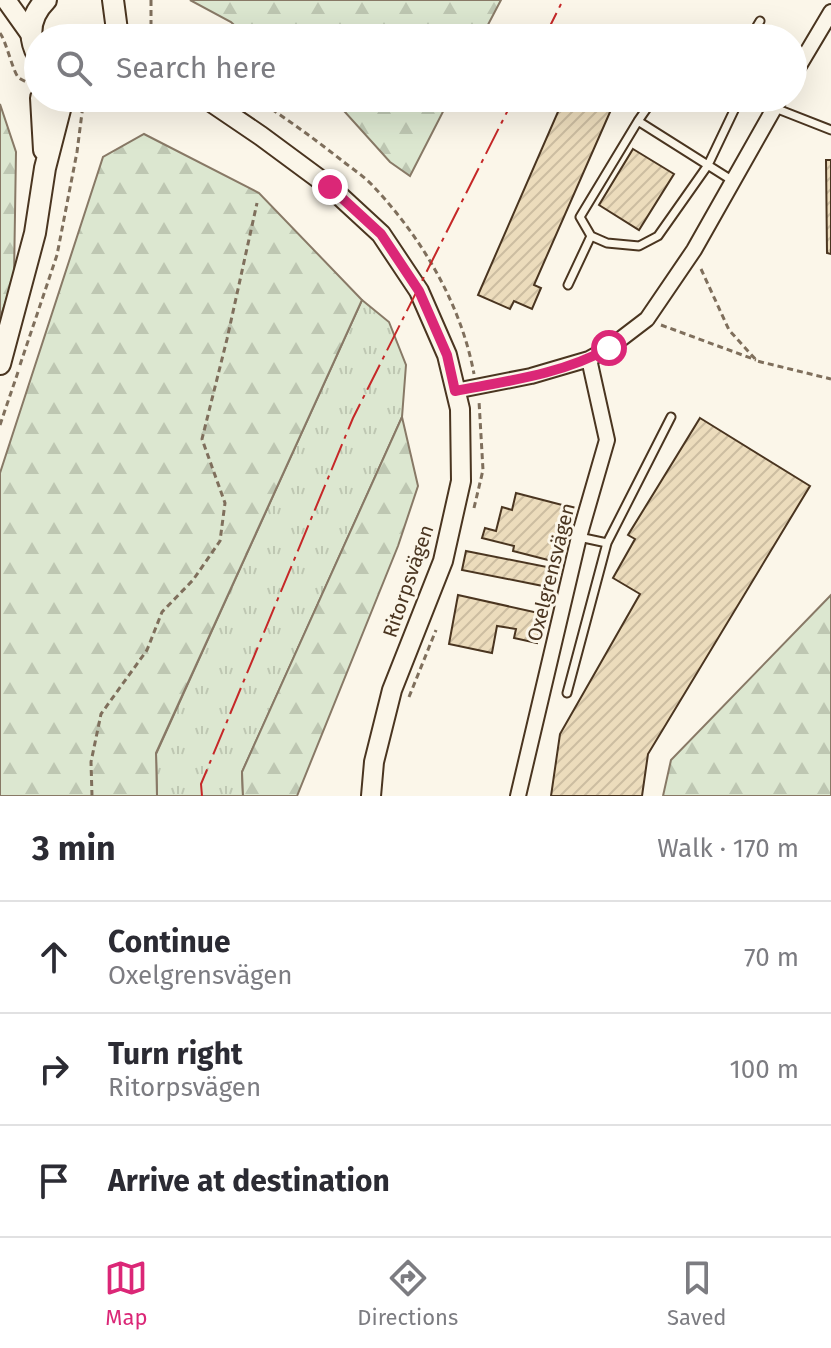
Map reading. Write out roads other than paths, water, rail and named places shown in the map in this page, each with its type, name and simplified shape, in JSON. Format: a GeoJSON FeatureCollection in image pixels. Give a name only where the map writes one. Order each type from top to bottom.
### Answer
{"type":"FeatureCollection","features":[{"type":"Feature","properties":{"kind":"main road"},"geometry":{"type":"LineString","coordinates":[[32,24],[46,0]]}},
{"type":"Feature","properties":{"kind":"main road"},"geometry":{"type":"LineString","coordinates":[[110,4],[117,24]]}},
{"type":"Feature","properties":{"kind":"main road"},"geometry":{"type":"LineString","coordinates":[[42,112],[45,168]]}},
{"type":"Feature","properties":{"kind":"main road"},"geometry":{"type":"LineString","coordinates":[[0,364],[35,233],[45,168],[59,112]]}},
{"type":"Feature","properties":{"kind":"street"},"geometry":{"type":"LineString","coordinates":[[6,0],[24,25]]}},
{"type":"Feature","properties":{"kind":"street"},"geometry":{"type":"LineString","coordinates":[[807,53],[830,15]]}},
{"type":"Feature","properties":{"kind":"street","name":"Ritorpsvägen"},"geometry":{"type":"LineString","coordinates":[[226,112],[330,187],[381,234],[419,291],[447,355],[460,409],[461,481],[443,561],[392,690],[374,762],[371,796]]}},
{"type":"Feature","properties":{"kind":"street"},"geometry":{"type":"LineString","coordinates":[[455,391],[531,376],[589,359],[647,319],[694,250],[773,112]]}},
{"type":"Feature","properties":{"kind":"street","name":"Oxelgrensvägen"},"geometry":{"type":"LineString","coordinates":[[518,796],[579,537],[607,440],[589,359]]}},
{"type":"Feature","properties":{"kind":"lane"},"geometry":{"type":"LineString","coordinates":[[644,112],[580,217],[591,236],[607,243],[639,246],[658,236],[708,165],[733,112]]}},
{"type":"Feature","properties":{"kind":"lane"},"geometry":{"type":"LineString","coordinates":[[796,112],[831,130]]}},
{"type":"Feature","properties":{"kind":"lane"},"geometry":{"type":"LineString","coordinates":[[638,121],[733,181]]}},
{"type":"Feature","properties":{"kind":"lane"},"geometry":{"type":"LineString","coordinates":[[568,285],[591,236]]}},
{"type":"Feature","properties":{"kind":"lane"},"geometry":{"type":"LineString","coordinates":[[567,693],[607,543],[671,417]]}},
{"type":"Feature","properties":{"kind":"lane"},"geometry":{"type":"LineString","coordinates":[[579,537],[607,543]]}}]}
